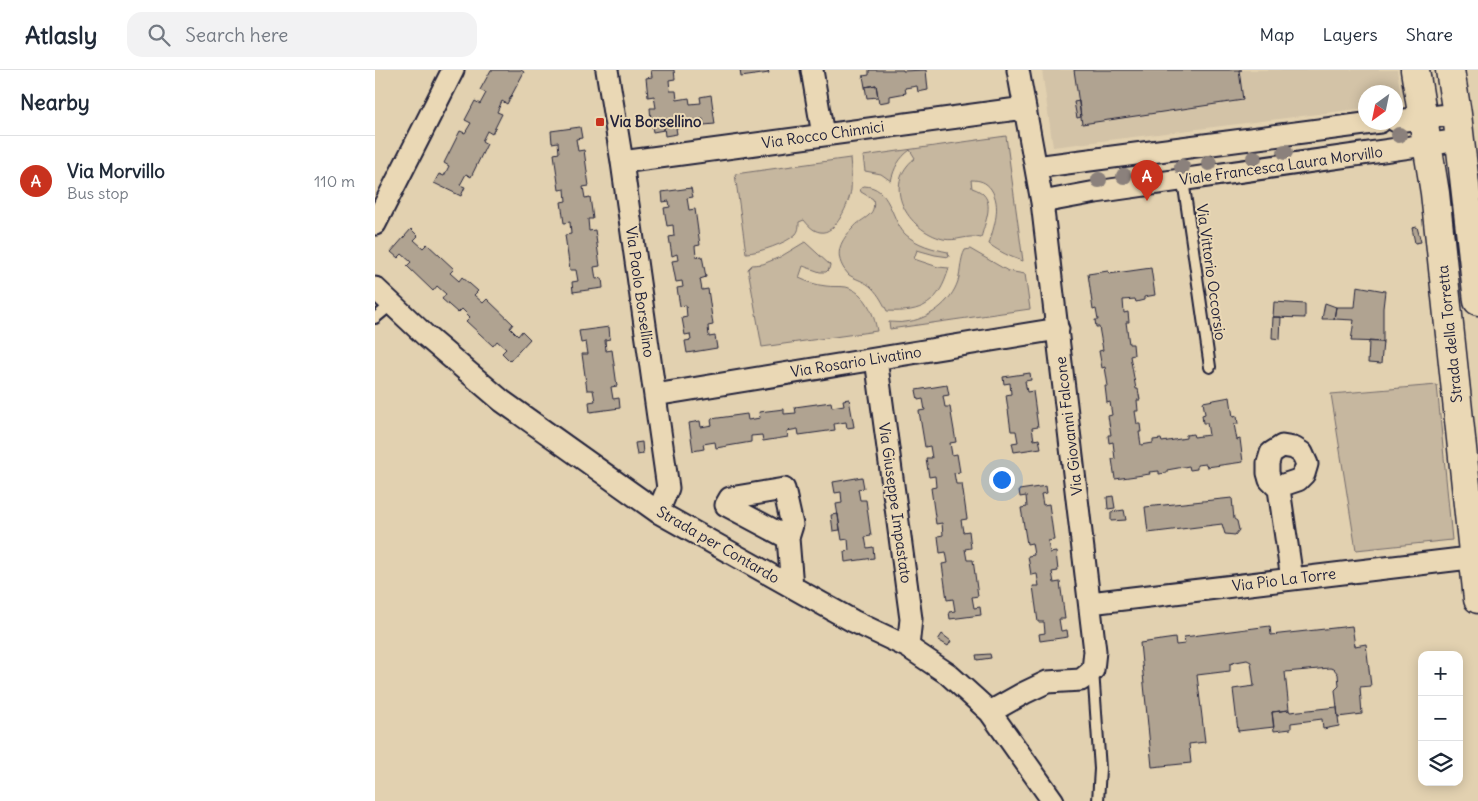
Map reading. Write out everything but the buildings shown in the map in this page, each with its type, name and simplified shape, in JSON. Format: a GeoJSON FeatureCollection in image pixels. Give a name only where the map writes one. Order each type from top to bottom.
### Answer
{"type":"FeatureCollection","features":[{"type":"Feature","properties":{"kind":"street"},"geometry":{"type":"LineString","coordinates":[[375,224],[453,70]]}},
{"type":"Feature","properties":{"kind":"street","name":"Via Paolo Borsellino"},"geometry":{"type":"LineString","coordinates":[[607,70],[622,162],[668,488],[658,512]]}},
{"type":"Feature","properties":{"kind":"street"},"geometry":{"type":"LineString","coordinates":[[812,70],[823,135]]}},
{"type":"Feature","properties":{"kind":"street","name":"Via Giovanni Falcone"},"geometry":{"type":"LineString","coordinates":[[1018,70],[1042,202],[1058,329],[1095,651],[1093,670]]}},
{"type":"Feature","properties":{"kind":"street","name":"Strada della Torretta"},"geometry":{"type":"LineString","coordinates":[[1415,70],[1435,193],[1476,558],[1478,599]]}},
{"type":"Feature","properties":{"kind":"street","name":"Strada della Torretta"},"geometry":{"type":"LineString","coordinates":[[1449,70],[1458,127],[1478,299]]}},
{"type":"Feature","properties":{"kind":"street","name":"Via Rocco Chinnici"},"geometry":{"type":"LineString","coordinates":[[622,162],[1025,108]]}},
{"type":"Feature","properties":{"kind":"street"},"geometry":{"type":"LineString","coordinates":[[1403,119],[1423,117],[1458,127]]}},
{"type":"Feature","properties":{"kind":"street","name":"Viale Francesca Laura Morvillo"},"geometry":{"type":"LineString","coordinates":[[1036,167],[1358,125]]}},
{"type":"Feature","properties":{"kind":"street","name":"Viale Francesca Laura Morvillo"},"geometry":{"type":"LineString","coordinates":[[1042,202],[1427,144],[1458,127]]}},
{"type":"Feature","properties":{"kind":"street"},"geometry":{"type":"LineString","coordinates":[[1229,142],[1233,174]]}},
{"type":"Feature","properties":{"kind":"street","name":"Strada per Contardo"},"geometry":{"type":"LineString","coordinates":[[375,288],[427,337],[502,401],[658,512],[853,621],[907,647],[948,674],[990,712],[1053,801]]}},
{"type":"Feature","properties":{"kind":"street","name":"Via Rosario Livatino"},"geometry":{"type":"LineString","coordinates":[[655,395],[1058,329]]}},
{"type":"Feature","properties":{"kind":"street","name":"Via Giuseppe Impastato"},"geometry":{"type":"LineString","coordinates":[[876,359],[911,619],[907,647]]}},
{"type":"Feature","properties":{"kind":"street"},"geometry":{"type":"LineString","coordinates":[[1279,489],[1291,580]]}},
{"type":"Feature","properties":{"kind":"street"},"geometry":{"type":"LineString","coordinates":[[788,538],[792,587]]}},
{"type":"Feature","properties":{"kind":"street","name":"Via Pio La Torre"},"geometry":{"type":"LineString","coordinates":[[1090,603],[1476,558]]}},
{"type":"Feature","properties":{"kind":"street"},"geometry":{"type":"LineString","coordinates":[[990,712],[1047,682],[1081,680],[1093,670]]}},
{"type":"Feature","properties":{"kind":"lane","name":"Via Vittorio Occorsio"},"geometry":{"type":"LineString","coordinates":[[1183,180],[1210,367]]}},
{"type":"Feature","properties":{"kind":"lane"},"geometry":{"type":"LineString","coordinates":[[375,318],[392,304]]}},
{"type":"Feature","properties":{"kind":"lane"},"geometry":{"type":"LineString","coordinates":[[1093,670],[1100,769],[1098,801]]}},
{"type":"Feature","properties":{"kind":"shaded area"},"geometry":{"type":"Polygon","coordinates":[[[1042,70],[1397,70],[1399,85],[1358,85],[1358,109],[1053,147],[1042,70]]]}},
{"type":"Feature","properties":{"kind":"shaded area"},"geometry":{"type":"Polygon","coordinates":[[[1006,136],[1023,261],[1005,254],[989,244],[997,209],[991,189],[985,183],[971,180],[972,188],[985,196],[988,202],[987,216],[981,238],[971,237],[948,240],[930,234],[919,226],[909,217],[903,205],[899,193],[900,181],[905,169],[915,158],[910,150],[897,164],[891,181],[881,174],[865,171],[863,156],[1006,136]]]}},
{"type":"Feature","properties":{"kind":"shaded area"},"geometry":{"type":"Polygon","coordinates":[[[850,158],[850,196],[841,217],[831,229],[826,232],[817,231],[811,228],[804,220],[799,222],[796,234],[786,241],[765,249],[746,253],[735,174],[850,158]]]}},
{"type":"Feature","properties":{"kind":"shaded area"},"geometry":{"type":"Polygon","coordinates":[[[864,186],[873,188],[885,197],[900,227],[910,238],[925,246],[948,252],[949,257],[917,250],[914,259],[938,267],[949,268],[940,290],[934,298],[920,308],[887,311],[872,288],[849,275],[841,263],[839,252],[845,237],[873,210],[873,199],[861,192],[860,189],[864,186]]]}},
{"type":"Feature","properties":{"kind":"shaded area"},"geometry":{"type":"Polygon","coordinates":[[[805,242],[830,265],[826,272],[820,272],[803,266],[799,278],[819,285],[846,287],[858,293],[871,310],[877,331],[762,347],[748,269],[752,265],[763,264],[780,257],[805,242]]]}},
{"type":"Feature","properties":{"kind":"shaded area"},"geometry":{"type":"Polygon","coordinates":[[[970,249],[1008,271],[1025,274],[1030,309],[890,329],[889,322],[914,321],[930,314],[944,303],[955,289],[965,250],[970,249]]]}},
{"type":"Feature","properties":{"kind":"shaded area"},"geometry":{"type":"Polygon","coordinates":[[[1437,385],[1452,540],[1356,550],[1331,394],[1437,385]]]}},
{"type":"Feature","properties":{"kind":"place","name":"Via Borsellino"},"geometry":{"type":"Point","coordinates":[600,122]}},
{"type":"Feature","properties":{"kind":"place","name":"Via Morvillo"},"geometry":{"type":"Point","coordinates":[1147,201]}}]}
